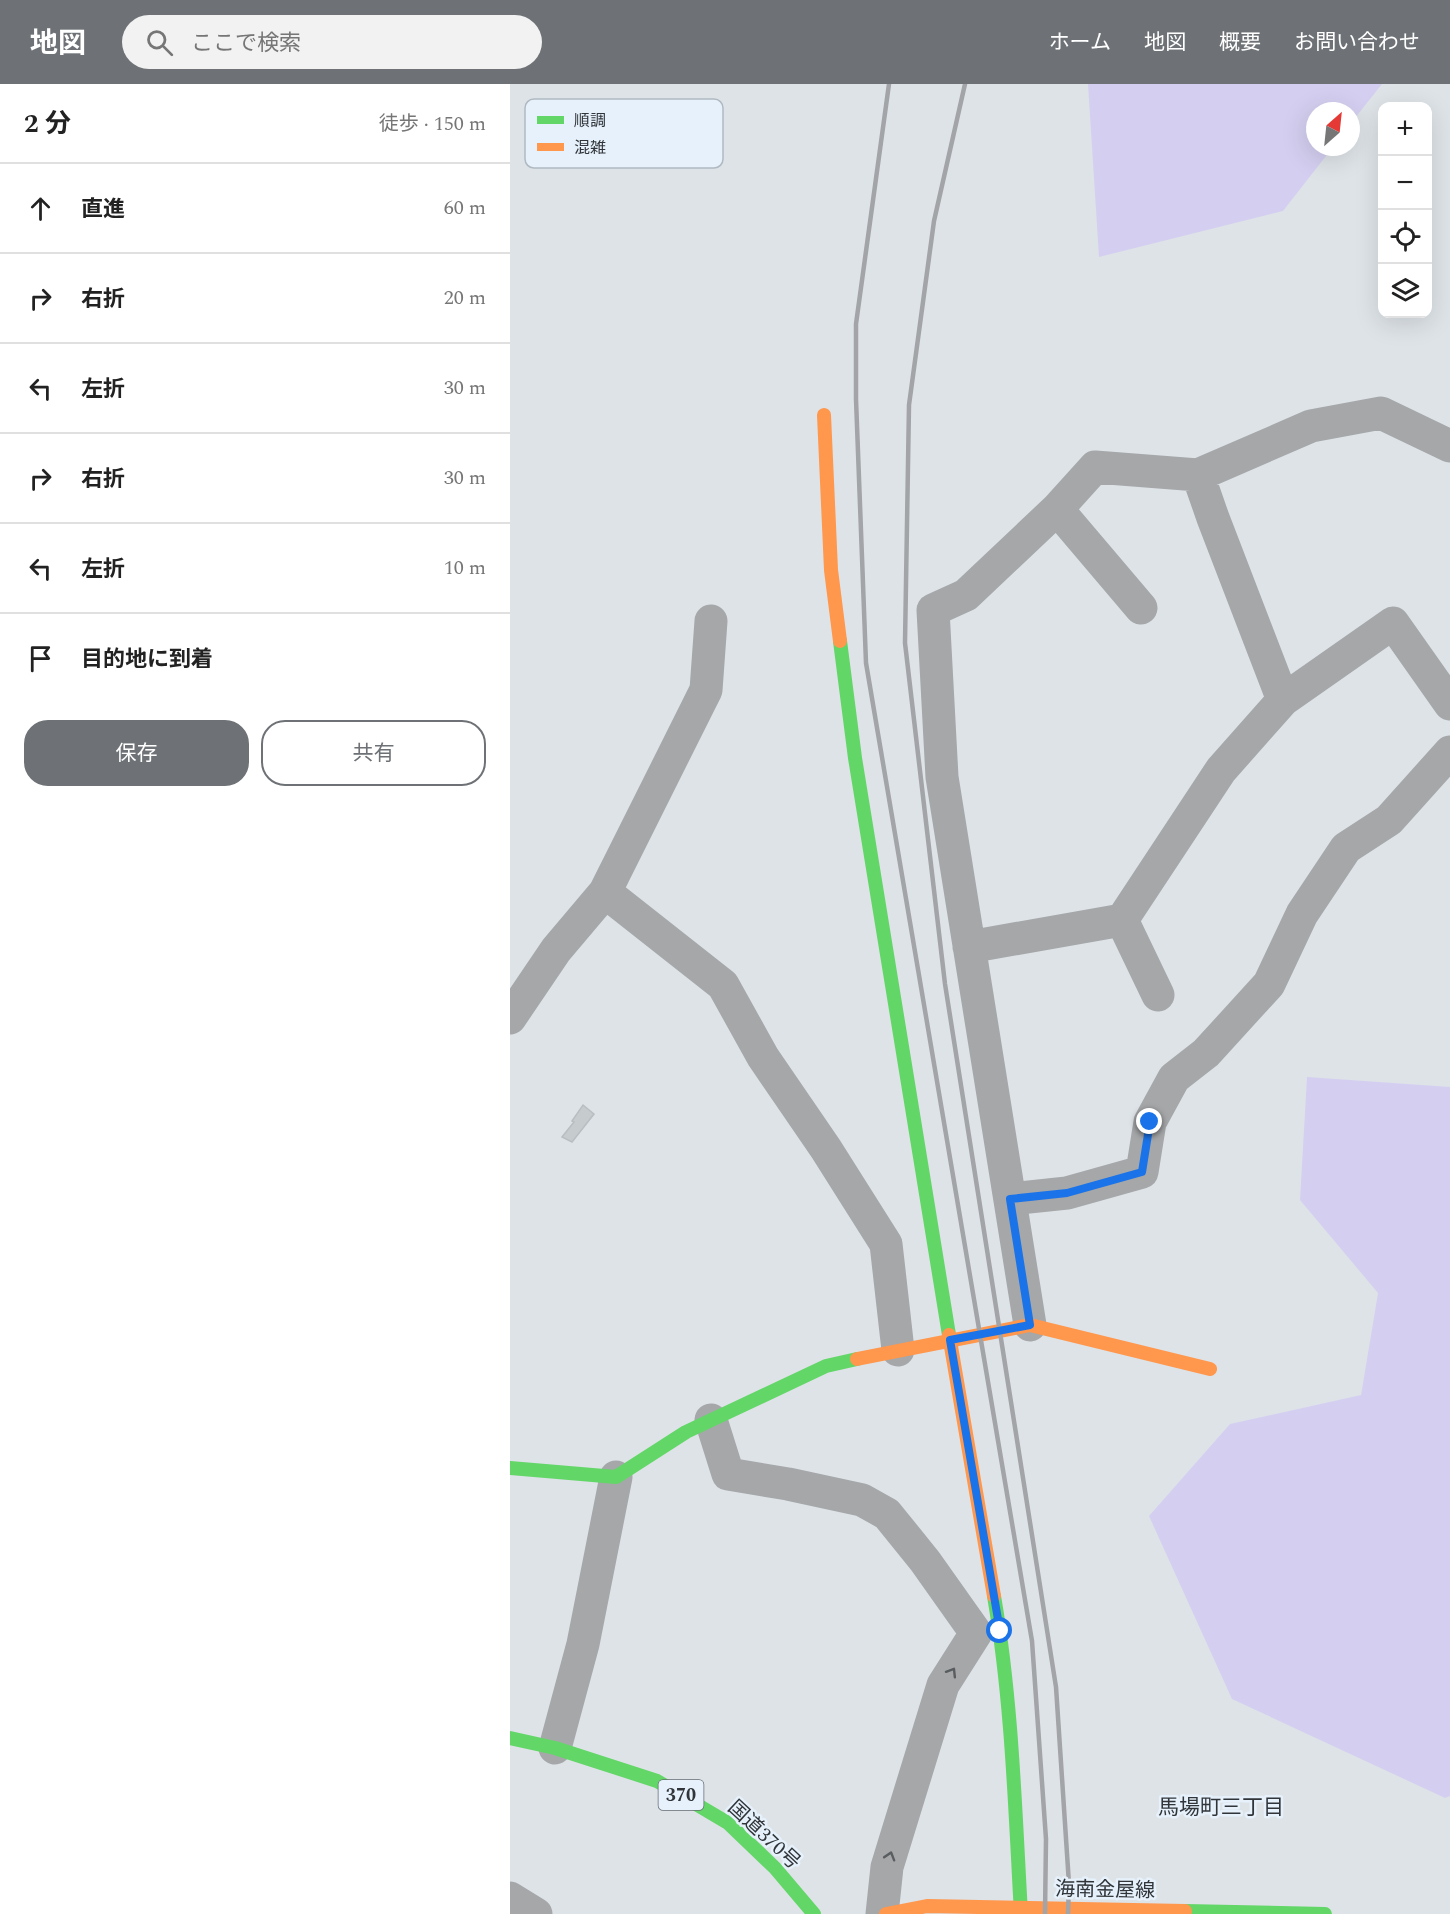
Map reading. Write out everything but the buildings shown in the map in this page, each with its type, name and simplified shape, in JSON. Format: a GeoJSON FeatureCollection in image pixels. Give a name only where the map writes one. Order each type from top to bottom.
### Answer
{"type":"FeatureCollection","features":[{"type":"Feature","properties":{"kind":"main road"},"geometry":{"type":"LineString","coordinates":[[824,414],[831,570],[855,758],[950,1340],[988,1632],[1011,1737],[1021,1912]]}},
{"type":"Feature","properties":{"kind":"main road"},"geometry":{"type":"LineString","coordinates":[[510,1468],[616,1478],[686,1432],[826,1366],[1030,1325],[1210,1369]]}},
{"type":"Feature","properties":{"kind":"main road","name":"国道370号"},"geometry":{"type":"LineString","coordinates":[[510,1738],[555,1748],[657,1781],[728,1822],[776,1868],[814,1914]]}},
{"type":"Feature","properties":{"kind":"main road","name":"海南金屋線"},"geometry":{"type":"LineString","coordinates":[[884,1914],[927,1906],[1021,1912],[1325,1914]]}},
{"type":"Feature","properties":{"kind":"street"},"geometry":{"type":"LineString","coordinates":[[1030,1325],[942,777],[933,610],[966,595],[1057,509],[1095,467],[1198,475],[1311,426],[1381,413],[1450,446]]}},
{"type":"Feature","properties":{"kind":"street"},"geometry":{"type":"LineString","coordinates":[[1198,475],[1283,700]]}},
{"type":"Feature","properties":{"kind":"street"},"geometry":{"type":"LineString","coordinates":[[1057,509],[1141,608]]}},
{"type":"Feature","properties":{"kind":"street"},"geometry":{"type":"LineString","coordinates":[[510,1018],[556,950],[605,892],[706,690],[711,621]]}},
{"type":"Feature","properties":{"kind":"street"},"geometry":{"type":"LineString","coordinates":[[969,947],[1122,920],[1221,770],[1283,700],[1393,623],[1450,704]]}},
{"type":"Feature","properties":{"kind":"street"},"geometry":{"type":"LineString","coordinates":[[1010,1199],[1067,1193],[1142,1172],[1150,1122],[1174,1078],[1206,1053],[1269,984],[1302,914],[1346,848],[1389,820],[1450,752]]}},
{"type":"Feature","properties":{"kind":"street"},"geometry":{"type":"LineString","coordinates":[[605,892],[723,985],[764,1057],[886,1244],[898,1350]]}},
{"type":"Feature","properties":{"kind":"street"},"geometry":{"type":"LineString","coordinates":[[1122,920],[1158,995]]}},
{"type":"Feature","properties":{"kind":"street"},"geometry":{"type":"LineString","coordinates":[[711,1420],[728,1474],[862,1500],[887,1514],[988,1632],[943,1685],[886,1867],[884,1914]]}},
{"type":"Feature","properties":{"kind":"street"},"geometry":{"type":"LineString","coordinates":[[555,1748],[583,1644],[616,1478]]}},
{"type":"Feature","properties":{"kind":"street"},"geometry":{"type":"LineString","coordinates":[[510,1898],[536,1914]]}},
{"type":"Feature","properties":{"kind":"shaded area"},"geometry":{"type":"Polygon","coordinates":[[[1088,84],[1382,84],[1360,112],[1360,102],[1306,102],[1306,156],[1326,156],[1283,211],[1099,257],[1088,84]]]}},
{"type":"Feature","properties":{"kind":"shaded area"},"geometry":{"type":"Polygon","coordinates":[[[1307,1077],[1450,1087],[1450,1796],[1445,1798],[1232,1699],[1149,1516],[1230,1424],[1361,1395],[1378,1293],[1300,1200],[1307,1077]]]}},
{"type":"Feature","properties":{"kind":"railway"},"geometry":{"type":"LineString","coordinates":[[889,84],[856,324],[856,399],[866,663],[1032,1641],[1046,1839],[1045,1914]]}},
{"type":"Feature","properties":{"kind":"railway"},"geometry":{"type":"LineString","coordinates":[[965,84],[934,221],[909,405],[905,643],[945,984],[1056,1687],[1069,1884],[1068,1914]]}},
{"type":"Feature","properties":{"kind":"traffic: fast"},"geometry":{"type":"LineString","coordinates":[[840,641],[855,758],[949,1335]]}},
{"type":"Feature","properties":{"kind":"traffic: fast"},"geometry":{"type":"LineString","coordinates":[[510,1468],[616,1477],[686,1432],[826,1366],[857,1359]]}},
{"type":"Feature","properties":{"kind":"traffic: fast"},"geometry":{"type":"LineString","coordinates":[[994,1596],[1009,1715],[1021,1914]]}},
{"type":"Feature","properties":{"kind":"traffic: fast"},"geometry":{"type":"LineString","coordinates":[[510,1738],[555,1748],[657,1781],[728,1823],[775,1868],[814,1914]]}},
{"type":"Feature","properties":{"kind":"traffic: fast"},"geometry":{"type":"LineString","coordinates":[[1185,1911],[1325,1914]]}},
{"type":"Feature","properties":{"kind":"traffic: slow"},"geometry":{"type":"LineString","coordinates":[[824,415],[831,570],[840,641]]}},
{"type":"Feature","properties":{"kind":"traffic: slow"},"geometry":{"type":"LineString","coordinates":[[857,1359],[1030,1325],[1210,1369]]}},
{"type":"Feature","properties":{"kind":"traffic: slow"},"geometry":{"type":"LineString","coordinates":[[949,1335],[994,1596]]}},
{"type":"Feature","properties":{"kind":"traffic: slow"},"geometry":{"type":"LineString","coordinates":[[886,1914],[927,1906],[1185,1911]]}},
{"type":"Feature","properties":{"kind":"district","name":"馬場町三丁目"},"geometry":{"type":"Point","coordinates":[1221,1808]}},
{"type":"Feature","properties":{"kind":"route"},"geometry":{"type":"LineString","coordinates":[[1000,1631],[950,1340],[1030,1325],[1010,1199],[1067,1193],[1142,1172],[1150,1122]]}}]}
